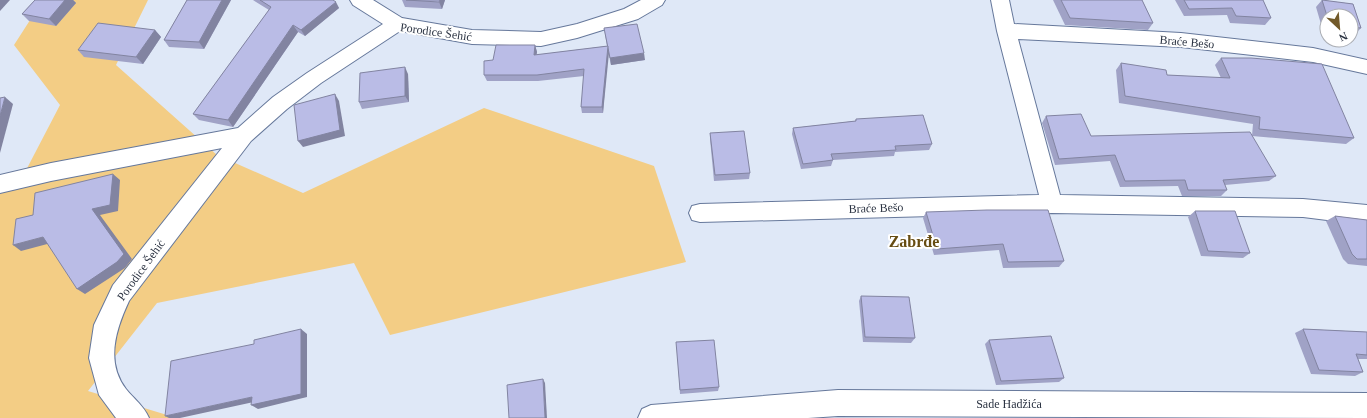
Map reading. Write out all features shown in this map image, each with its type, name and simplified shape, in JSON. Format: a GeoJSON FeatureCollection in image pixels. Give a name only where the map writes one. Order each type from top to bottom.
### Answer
{"type":"FeatureCollection","features":[{"type":"Feature","properties":{"kind":"street"},"geometry":{"type":"LineString","coordinates":[[359,0],[397,24]]}},
{"type":"Feature","properties":{"kind":"street","name":"Porodice Šehić"},"geometry":{"type":"LineString","coordinates":[[136,418],[126,410],[108,386],[101,358],[106,325],[121,293],[244,135],[280,103],[314,78],[397,24],[472,37],[541,39],[577,31],[630,14],[656,0]]}},
{"type":"Feature","properties":{"kind":"street"},"geometry":{"type":"LineString","coordinates":[[1000,0],[1006,31],[1052,204]]}},
{"type":"Feature","properties":{"kind":"street","name":"Braće Bešo"},"geometry":{"type":"LineString","coordinates":[[1006,31],[1181,40],[1313,55],[1367,67]]}},
{"type":"Feature","properties":{"kind":"street"},"geometry":{"type":"LineString","coordinates":[[0,184],[51,172],[244,135]]}},
{"type":"Feature","properties":{"kind":"street","name":"Braće Bešo"},"geometry":{"type":"LineString","coordinates":[[700,213],[1052,204],[1303,208],[1367,215]]}},
{"type":"Feature","properties":{"kind":"street","name":"Sade Hadžića"},"geometry":{"type":"LineString","coordinates":[[651,418],[838,403],[1367,406]]}},
{"type":"Feature","properties":{"kind":"shaded area"},"geometry":{"type":"Polygon","coordinates":[[[43,0],[148,0],[116,65],[217,155],[303,193],[484,108],[654,166],[686,262],[390,335],[354,263],[157,303],[88,391],[177,418],[0,418],[0,188],[23,176],[60,105],[14,45],[43,0]]]}},
{"type":"Feature","properties":{"kind":"building"},"geometry":{"type":"Polygon","coordinates":[[[35,0],[65,0],[49,19],[22,14],[35,0]]]}},
{"type":"Feature","properties":{"kind":"building"},"geometry":{"type":"Polygon","coordinates":[[[187,0],[222,0],[199,42],[164,40],[187,0]]]}},
{"type":"Feature","properties":{"kind":"building"},"geometry":{"type":"Polygon","coordinates":[[[260,0],[333,0],[336,2],[301,30],[293,25],[228,120],[193,114],[271,7],[260,0]]]}},
{"type":"Feature","properties":{"kind":"building"},"geometry":{"type":"Polygon","coordinates":[[[406,0],[440,0],[439,2],[406,0]]]}},
{"type":"Feature","properties":{"kind":"building"},"geometry":{"type":"Polygon","coordinates":[[[1061,0],[1142,0],[1153,23],[1070,18],[1061,0]]]}},
{"type":"Feature","properties":{"kind":"building"},"geometry":{"type":"Polygon","coordinates":[[[1184,0],[1263,0],[1271,18],[1236,16],[1232,8],[1189,9],[1184,0]]]}},
{"type":"Feature","properties":{"kind":"building"},"geometry":{"type":"Polygon","coordinates":[[[1322,0],[1353,4],[1354,8],[1324,8],[1322,0]]]}},
{"type":"Feature","properties":{"kind":"building"},"geometry":{"type":"Polygon","coordinates":[[[98,23],[155,30],[136,57],[78,50],[98,23]]]}},
{"type":"Feature","properties":{"kind":"building"},"geometry":{"type":"Polygon","coordinates":[[[637,24],[644,53],[610,58],[604,28],[637,24]]]}},
{"type":"Feature","properties":{"kind":"building"},"geometry":{"type":"Polygon","coordinates":[[[496,45],[535,45],[534,55],[608,46],[602,107],[581,107],[584,69],[537,75],[484,75],[484,61],[493,60],[496,45]]]}},
{"type":"Feature","properties":{"kind":"building"},"geometry":{"type":"Polygon","coordinates":[[[1221,58],[1251,58],[1322,64],[1354,138],[1259,129],[1260,117],[1125,96],[1121,63],[1166,70],[1167,75],[1230,78],[1221,58]]]}},
{"type":"Feature","properties":{"kind":"building"},"geometry":{"type":"Polygon","coordinates":[[[405,67],[405,96],[359,102],[360,73],[405,67]]]}},
{"type":"Feature","properties":{"kind":"building"},"geometry":{"type":"Polygon","coordinates":[[[335,94],[340,130],[298,141],[294,105],[335,94]]]}},
{"type":"Feature","properties":{"kind":"building"},"geometry":{"type":"Polygon","coordinates":[[[5,97],[0,116],[0,98],[5,97]]]}},
{"type":"Feature","properties":{"kind":"building"},"geometry":{"type":"Polygon","coordinates":[[[1081,114],[1091,136],[1250,132],[1276,176],[1223,180],[1227,190],[1188,190],[1185,180],[1125,181],[1115,155],[1059,159],[1046,116],[1081,114]]]}},
{"type":"Feature","properties":{"kind":"building"},"geometry":{"type":"Polygon","coordinates":[[[923,115],[932,144],[895,146],[896,150],[831,154],[833,160],[803,164],[793,128],[856,121],[856,119],[923,115]]]}},
{"type":"Feature","properties":{"kind":"building"},"geometry":{"type":"Polygon","coordinates":[[[744,131],[750,173],[715,175],[710,133],[744,131]]]}},
{"type":"Feature","properties":{"kind":"building"},"geometry":{"type":"Polygon","coordinates":[[[113,174],[110,205],[92,209],[124,254],[117,262],[77,289],[43,237],[13,245],[16,219],[33,215],[35,193],[113,174]]]}},
{"type":"Feature","properties":{"kind":"building"},"geometry":{"type":"Polygon","coordinates":[[[1048,210],[1064,261],[1008,262],[1003,244],[937,249],[926,212],[1048,210]]]}},
{"type":"Feature","properties":{"kind":"building"},"geometry":{"type":"Polygon","coordinates":[[[1195,211],[1235,211],[1250,253],[1208,251],[1195,211]]]}},
{"type":"Feature","properties":{"kind":"building"},"geometry":{"type":"Polygon","coordinates":[[[1335,216],[1367,220],[1367,259],[1357,259],[1352,254],[1335,216]]]}},
{"type":"Feature","properties":{"kind":"building"},"geometry":{"type":"Polygon","coordinates":[[[861,296],[909,297],[915,338],[865,337],[861,296]]]}},
{"type":"Feature","properties":{"kind":"building"},"geometry":{"type":"Polygon","coordinates":[[[301,329],[301,394],[251,405],[252,397],[165,416],[171,361],[254,344],[254,340],[301,329]]]}},
{"type":"Feature","properties":{"kind":"building"},"geometry":{"type":"Polygon","coordinates":[[[1303,329],[1367,332],[1367,355],[1356,354],[1363,372],[1319,370],[1303,329]]]}},
{"type":"Feature","properties":{"kind":"building"},"geometry":{"type":"Polygon","coordinates":[[[1051,336],[1064,378],[1001,381],[989,340],[1051,336]]]}},
{"type":"Feature","properties":{"kind":"building"},"geometry":{"type":"Polygon","coordinates":[[[714,340],[719,387],[680,390],[676,342],[714,340]]]}},
{"type":"Feature","properties":{"kind":"building"},"geometry":{"type":"Polygon","coordinates":[[[543,379],[545,418],[509,418],[507,385],[543,379]]]}},
{"type":"Feature","properties":{"kind":"district","name":"Zabrđe"},"geometry":{"type":"Point","coordinates":[914,241]}}]}
